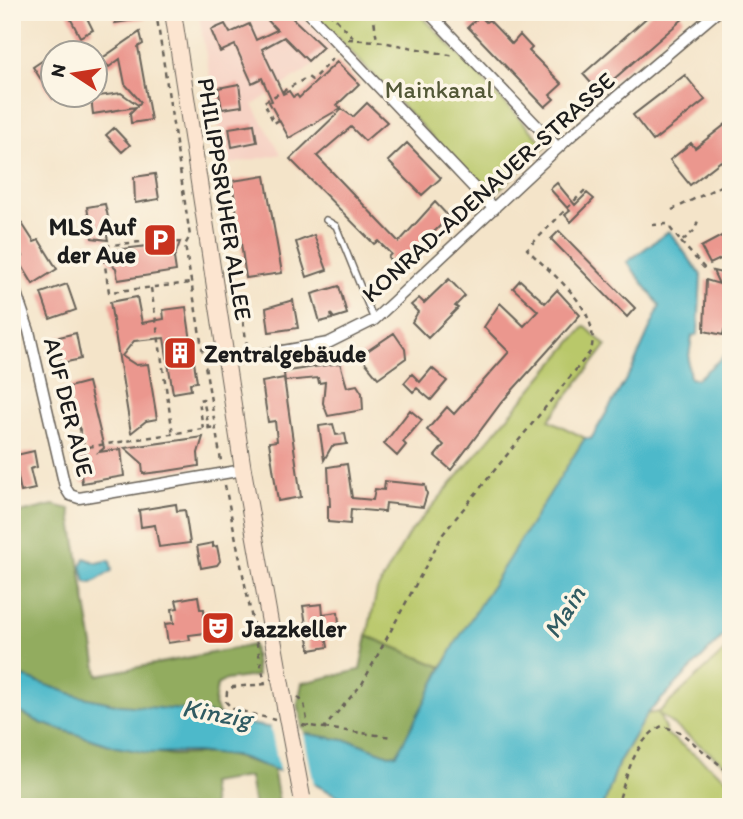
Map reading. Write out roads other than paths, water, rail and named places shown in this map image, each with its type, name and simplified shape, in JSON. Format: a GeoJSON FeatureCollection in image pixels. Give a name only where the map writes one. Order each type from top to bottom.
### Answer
{"type":"FeatureCollection","features":[{"type":"Feature","properties":{"kind":"main road","name":"PHILIPPSRUHER ALLEE"},"geometry":{"type":"LineString","coordinates":[[173,12],[273,684],[290,700],[302,802]]}},
{"type":"Feature","properties":{"kind":"street"},"geometry":{"type":"LineString","coordinates":[[308,12],[494,209]]}},
{"type":"Feature","properties":{"kind":"street"},"geometry":{"type":"LineString","coordinates":[[428,12],[558,148]]}},
{"type":"Feature","properties":{"kind":"street","name":"KONRAD-ADENAUER-STRASSE"},"geometry":{"type":"LineString","coordinates":[[226,361],[328,343],[374,320],[558,148],[717,12]]}},
{"type":"Feature","properties":{"kind":"street","name":"AUF DER AUE"},"geometry":{"type":"LineString","coordinates":[[12,281],[29,331],[67,492],[79,498],[243,470]]}},
{"type":"Feature","properties":{"kind":"lane"},"geometry":{"type":"LineString","coordinates":[[326,219],[336,226],[374,320]]}},
{"type":"Feature","properties":{"kind":"water","name":"Main"},"geometry":{"type":"Polygon","coordinates":[[[669,231],[701,275],[698,334],[692,336],[688,364],[690,378],[697,379],[731,350],[731,628],[647,714],[619,762],[603,807],[360,807],[312,783],[240,757],[196,752],[149,753],[116,747],[41,723],[12,708],[12,673],[78,696],[120,705],[198,711],[249,724],[355,742],[389,755],[397,754],[455,644],[585,438],[591,439],[632,369],[660,306],[627,262],[669,231]]]}},
{"type":"Feature","properties":{"kind":"water"},"geometry":{"type":"Polygon","coordinates":[[[85,558],[97,563],[110,560],[112,571],[92,583],[86,582],[81,566],[85,558]]]}},
{"type":"Feature","properties":{"kind":"place","name":"MLS Auf der Aue"},"geometry":{"type":"Point","coordinates":[160,240]}},
{"type":"Feature","properties":{"kind":"place","name":"Zentralgebäude"},"geometry":{"type":"Point","coordinates":[180,353]}},
{"type":"Feature","properties":{"kind":"place","name":"Jazzkeller"},"geometry":{"type":"Point","coordinates":[218,628]}},
{"type":"Feature","properties":{"kind":"park label","name":"Mainkanal"},"geometry":{"type":"Point","coordinates":[439,89]}},
{"type":"Feature","properties":{"kind":"water label","name":"Kinzig"},"geometry":{"type":"Point","coordinates":[217,713]}}]}
